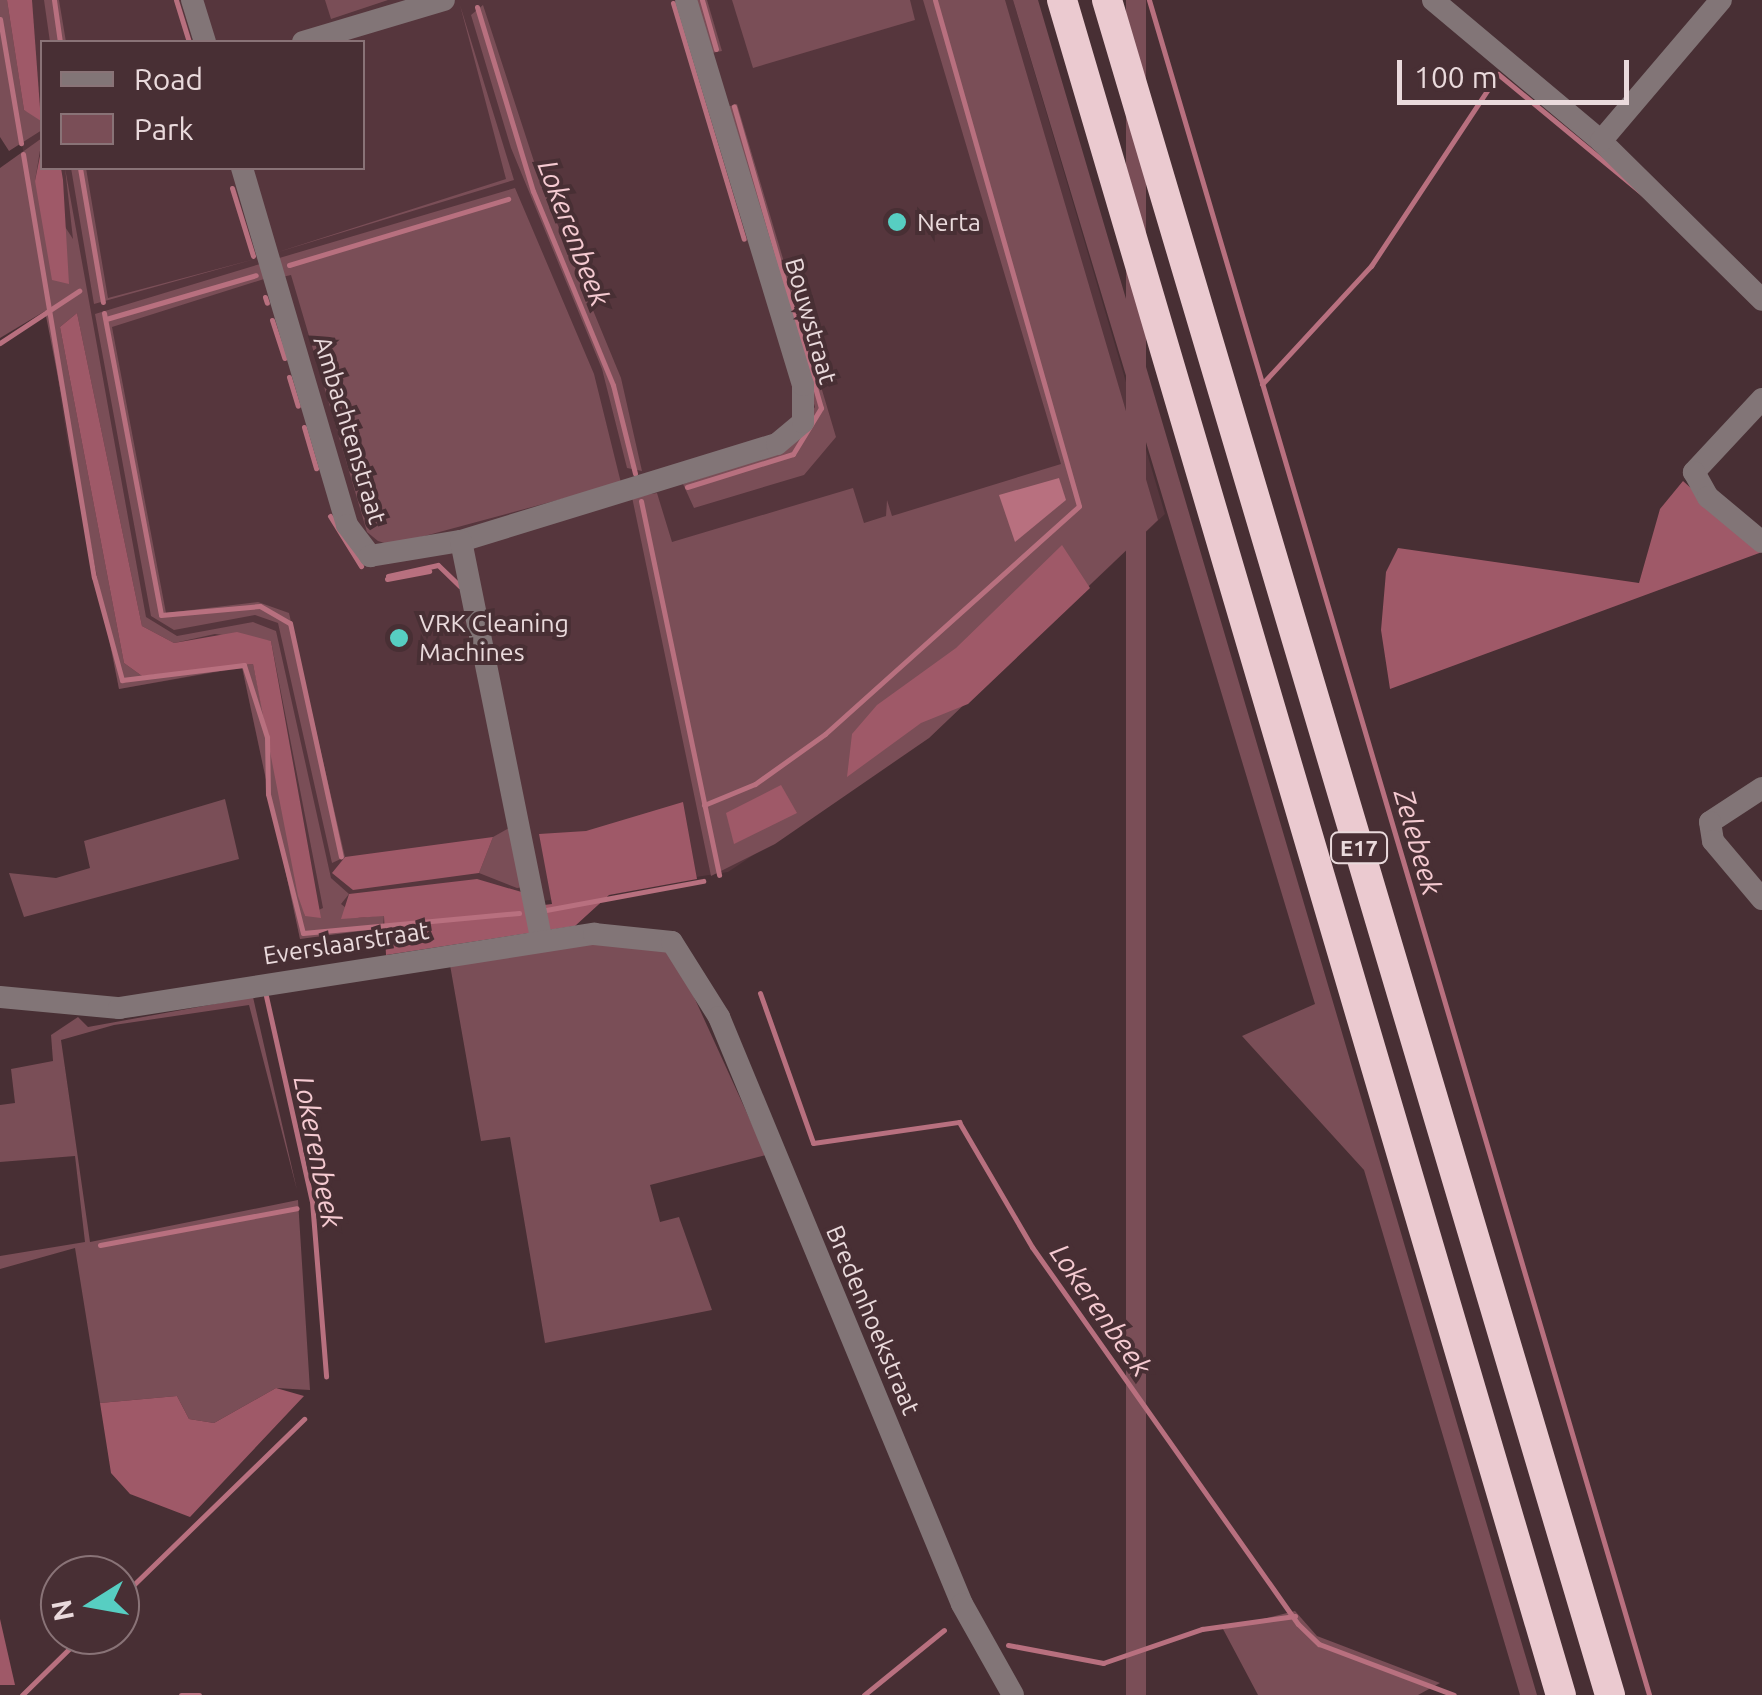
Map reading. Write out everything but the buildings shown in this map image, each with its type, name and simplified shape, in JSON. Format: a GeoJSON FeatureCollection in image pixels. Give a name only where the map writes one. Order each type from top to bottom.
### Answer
{"type":"FeatureCollection","features":[{"type":"Feature","properties":{"kind":"highway","name":"E17"},"geometry":{"type":"LineString","coordinates":[[1062,0],[1561,1695]]}},
{"type":"Feature","properties":{"kind":"highway","name":"E17"},"geometry":{"type":"LineString","coordinates":[[1107,0],[1610,1695]]}},
{"type":"Feature","properties":{"kind":"street"},"geometry":{"type":"LineString","coordinates":[[192,0],[204,40]]}},
{"type":"Feature","properties":{"kind":"street"},"geometry":{"type":"LineString","coordinates":[[310,40],[444,0]]}},
{"type":"Feature","properties":{"kind":"street","name":"Bouwstraat"},"geometry":{"type":"LineString","coordinates":[[461,542],[777,444],[802,422],[803,385],[686,0]]}},
{"type":"Feature","properties":{"kind":"street"},"geometry":{"type":"LineString","coordinates":[[1433,0],[1601,142],[1762,300]]}},
{"type":"Feature","properties":{"kind":"street"},"geometry":{"type":"LineString","coordinates":[[1601,142],[1722,0]]}},
{"type":"Feature","properties":{"kind":"street","name":"Ambachtenstraat"},"geometry":{"type":"LineString","coordinates":[[243,170],[352,538],[384,560],[461,542]]}},
{"type":"Feature","properties":{"kind":"street"},"geometry":{"type":"LineString","coordinates":[[1762,400],[1694,472],[1708,497],[1762,542]]}},
{"type":"Feature","properties":{"kind":"street"},"geometry":{"type":"LineString","coordinates":[[461,542],[542,941]]}},
{"type":"Feature","properties":{"kind":"street"},"geometry":{"type":"LineString","coordinates":[[1762,788],[1710,822],[1713,840],[1762,900]]}},
{"type":"Feature","properties":{"kind":"street","name":"Everslaarstraat"},"geometry":{"type":"LineString","coordinates":[[0,996],[118,1008],[542,941],[652,934],[692,961]]}},
{"type":"Feature","properties":{"kind":"street","name":"Bredenhoekstraat"},"geometry":{"type":"LineString","coordinates":[[692,961],[962,1604],[1013,1695]]}},
{"type":"Feature","properties":{"kind":"shaded area"},"geometry":{"type":"Polygon","coordinates":[[[0,0],[1013,0],[1165,514],[929,738],[728,872],[300,939],[242,668],[119,689],[68,446],[0,0]]]}},
{"type":"Feature","properties":{"kind":"shaded area"},"geometry":{"type":"Polygon","coordinates":[[[7,0],[32,0],[40,120],[24,110],[7,0]]]}},
{"type":"Feature","properties":{"kind":"shaded area"},"geometry":{"type":"Polygon","coordinates":[[[40,156],[40,170],[61,170],[69,284],[52,280],[35,181],[40,156]]]}},
{"type":"Feature","properties":{"kind":"shaded area"},"geometry":{"type":"Polygon","coordinates":[[[77,313],[142,626],[174,643],[237,632],[271,641],[321,918],[305,916],[298,896],[253,664],[142,676],[124,663],[60,327],[77,313]]]}},
{"type":"Feature","properties":{"kind":"shaded area"},"geometry":{"type":"Polygon","coordinates":[[[1059,478],[1066,500],[1015,542],[999,495],[1059,478]]]}},
{"type":"Feature","properties":{"kind":"shaded area"},"geometry":{"type":"Polygon","coordinates":[[[1683,481],[1762,552],[1390,689],[1381,630],[1386,572],[1398,548],[1639,583],[1660,509],[1683,481]]]}},
{"type":"Feature","properties":{"kind":"shaded area"},"geometry":{"type":"Polygon","coordinates":[[[1062,545],[1090,588],[968,704],[921,723],[847,777],[852,734],[877,705],[956,648],[1062,545]]]}},
{"type":"Feature","properties":{"kind":"shaded area"},"geometry":{"type":"Polygon","coordinates":[[[781,785],[797,813],[734,844],[726,813],[781,785]]]}},
{"type":"Feature","properties":{"kind":"shaded area"},"geometry":{"type":"Polygon","coordinates":[[[683,802],[697,879],[609,895],[575,926],[386,955],[384,916],[341,919],[349,894],[477,879],[525,893],[528,907],[552,904],[539,834],[586,831],[683,802]]]}},
{"type":"Feature","properties":{"kind":"shaded area"},"geometry":{"type":"Polygon","coordinates":[[[493,837],[479,873],[353,890],[332,873],[345,857],[493,837]]]}},
{"type":"Feature","properties":{"kind":"shaded area"},"geometry":{"type":"Polygon","coordinates":[[[276,1388],[304,1396],[190,1517],[130,1494],[111,1473],[100,1403],[177,1396],[189,1419],[214,1423],[276,1388]]]}},
{"type":"Feature","properties":{"kind":"shaded area"},"geometry":{"type":"Polygon","coordinates":[[[0,1619],[15,1685],[0,1685],[0,1619]]]}},
{"type":"Feature","properties":{"kind":"green space"},"geometry":{"type":"Polygon","coordinates":[[[0,0],[7,0],[24,110],[40,117],[40,131],[9,151],[0,137],[0,0]]]}},
{"type":"Feature","properties":{"kind":"green space"},"geometry":{"type":"Polygon","coordinates":[[[44,0],[59,0],[66,40],[50,40],[44,0]]]}},
{"type":"Feature","properties":{"kind":"green space"},"geometry":{"type":"Polygon","coordinates":[[[325,0],[388,0],[331,19],[325,0]]]}},
{"type":"Feature","properties":{"kind":"green space"},"geometry":{"type":"Polygon","coordinates":[[[695,0],[707,0],[722,51],[712,53],[695,0]]]}},
{"type":"Feature","properties":{"kind":"green space"},"geometry":{"type":"Polygon","coordinates":[[[732,0],[910,0],[915,20],[753,68],[732,0]]]}},
{"type":"Feature","properties":{"kind":"green space"},"geometry":{"type":"Polygon","coordinates":[[[923,0],[1005,0],[1158,520],[929,738],[775,844],[711,876],[632,497],[657,493],[672,542],[853,488],[864,523],[886,516],[887,500],[892,516],[1061,464],[923,0]]]}},
{"type":"Feature","properties":{"kind":"green space"},"geometry":{"type":"Polygon","coordinates":[[[1013,0],[1038,0],[1537,1695],[1520,1695],[1364,1170],[1242,1036],[1315,1004],[1013,0]]]}},
{"type":"Feature","properties":{"kind":"green space"},"geometry":{"type":"Polygon","coordinates":[[[1126,0],[1146,0],[1146,1695],[1126,1695],[1126,0]]]}},
{"type":"Feature","properties":{"kind":"green space"},"geometry":{"type":"Polygon","coordinates":[[[460,5],[514,180],[275,253],[506,179],[460,5]]]}},
{"type":"Feature","properties":{"kind":"green space"},"geometry":{"type":"Polygon","coordinates":[[[483,5],[543,189],[621,378],[642,471],[627,468],[602,369],[511,148],[471,15],[483,5]]]}},
{"type":"Feature","properties":{"kind":"green space"},"geometry":{"type":"Polygon","coordinates":[[[737,104],[836,437],[804,475],[694,508],[683,484],[785,451],[815,407],[727,107],[737,104]]]}},
{"type":"Feature","properties":{"kind":"green space"},"geometry":{"type":"Polygon","coordinates":[[[40,139],[35,181],[73,239],[65,170],[146,617],[177,636],[253,622],[276,631],[331,878],[349,894],[341,904],[359,918],[384,915],[383,928],[300,939],[242,667],[119,689],[45,311],[0,338],[0,168],[40,139]],[[77,313],[60,327],[124,663],[142,676],[253,664],[305,916],[323,908],[271,641],[215,634],[174,643],[142,626],[77,313]]]}},
{"type":"Feature","properties":{"kind":"green space"},"geometry":{"type":"Polygon","coordinates":[[[71,170],[86,170],[108,298],[259,258],[94,304],[71,170]]]}},
{"type":"Feature","properties":{"kind":"green space"},"geometry":{"type":"Polygon","coordinates":[[[515,188],[594,374],[621,483],[391,545],[378,541],[367,532],[291,275],[282,277],[276,259],[515,188]]]}},
{"type":"Feature","properties":{"kind":"green space"},"geometry":{"type":"Polygon","coordinates":[[[260,264],[264,279],[112,327],[166,613],[258,602],[289,613],[345,857],[332,863],[278,623],[255,615],[174,630],[151,616],[95,314],[260,264]]]}},
{"type":"Feature","properties":{"kind":"green space"},"geometry":{"type":"Polygon","coordinates":[[[225,799],[239,859],[24,917],[9,873],[56,878],[90,868],[84,841],[225,799]]]}},
{"type":"Feature","properties":{"kind":"green space"},"geometry":{"type":"Polygon","coordinates":[[[509,828],[524,887],[517,888],[479,873],[493,837],[509,828]]]}},
{"type":"Feature","properties":{"kind":"green space"},"geometry":{"type":"Polygon","coordinates":[[[606,941],[664,949],[679,964],[766,1155],[650,1185],[660,1222],[679,1217],[712,1310],[545,1343],[510,1137],[481,1141],[450,965],[606,941]]]}},
{"type":"Feature","properties":{"kind":"green space"},"geometry":{"type":"Polygon","coordinates":[[[253,997],[297,1190],[249,1005],[114,1025],[61,1040],[90,1242],[298,1200],[310,1390],[276,1388],[214,1423],[189,1419],[177,1396],[100,1403],[75,1248],[0,1269],[0,1256],[85,1242],[75,1156],[0,1162],[0,1105],[15,1103],[11,1069],[53,1061],[51,1035],[78,1017],[88,1027],[253,997]]]}},
{"type":"Feature","properties":{"kind":"green space"},"geometry":{"type":"Polygon","coordinates":[[[1295,1611],[1317,1636],[1440,1683],[1418,1695],[1258,1695],[1223,1629],[1295,1611]]]}},
{"type":"Feature","properties":{"kind":"waterway"},"geometry":{"type":"LineString","coordinates":[[54,0],[60,40]]}},
{"type":"Feature","properties":{"kind":"waterway"},"geometry":{"type":"LineString","coordinates":[[176,0],[188,40]]}},
{"type":"Feature","properties":{"kind":"waterway"},"geometry":{"type":"LineString","coordinates":[[702,0],[716,49]]}},
{"type":"Feature","properties":{"kind":"waterway"},"geometry":{"type":"LineString","coordinates":[[704,805],[755,784],[825,734],[1079,506],[935,0]]}},
{"type":"Feature","properties":{"kind":"waterway","name":"Zelebeek"},"geometry":{"type":"LineString","coordinates":[[1149,0],[1649,1695]]}},
{"type":"Feature","properties":{"kind":"waterway"},"geometry":{"type":"LineString","coordinates":[[673,3],[744,239]]}},
{"type":"Feature","properties":{"kind":"waterway","name":"Lokerenbeek"},"geometry":{"type":"LineString","coordinates":[[477,7],[533,191],[613,385],[635,473]]}},
{"type":"Feature","properties":{"kind":"waterway"},"geometry":{"type":"LineString","coordinates":[[0,19],[21,143]]}},
{"type":"Feature","properties":{"kind":"waterway"},"geometry":{"type":"LineString","coordinates":[[1262,384],[1371,266],[1498,74],[1648,198]]}},
{"type":"Feature","properties":{"kind":"waterway"},"geometry":{"type":"LineString","coordinates":[[687,487],[793,454],[821,408],[734,106]]}},
{"type":"Feature","properties":{"kind":"waterway"},"geometry":{"type":"LineString","coordinates":[[23,154],[94,577],[122,680],[244,665],[267,737],[268,794],[303,933],[519,913]]}},
{"type":"Feature","properties":{"kind":"waterway"},"geometry":{"type":"LineString","coordinates":[[80,170],[103,302]]}},
{"type":"Feature","properties":{"kind":"waterway"},"geometry":{"type":"LineString","coordinates":[[232,188],[253,256]]}},
{"type":"Feature","properties":{"kind":"waterway"},"geometry":{"type":"LineString","coordinates":[[289,265],[508,199]]}},
{"type":"Feature","properties":{"kind":"waterway"},"geometry":{"type":"LineString","coordinates":[[106,319],[256,275]]}},
{"type":"Feature","properties":{"kind":"waterway"},"geometry":{"type":"LineString","coordinates":[[0,343],[79,291]]}},
{"type":"Feature","properties":{"kind":"waterway"},"geometry":{"type":"LineString","coordinates":[[265,297],[267,303]]}},
{"type":"Feature","properties":{"kind":"waterway"},"geometry":{"type":"LineString","coordinates":[[104,313],[161,615],[260,606],[290,623],[341,856]]}},
{"type":"Feature","properties":{"kind":"waterway"},"geometry":{"type":"LineString","coordinates":[[272,320],[284,358]]}},
{"type":"Feature","properties":{"kind":"waterway"},"geometry":{"type":"LineString","coordinates":[[289,377],[298,406]]}},
{"type":"Feature","properties":{"kind":"waterway"},"geometry":{"type":"LineString","coordinates":[[304,427],[316,468]]}},
{"type":"Feature","properties":{"kind":"waterway","name":"Lokerenbeek"},"geometry":{"type":"LineString","coordinates":[[641,501],[719,875]]}},
{"type":"Feature","properties":{"kind":"waterway"},"geometry":{"type":"LineString","coordinates":[[330,516],[361,566]]}},
{"type":"Feature","properties":{"kind":"waterway"},"geometry":{"type":"LineString","coordinates":[[388,576],[438,565],[460,586]]}},
{"type":"Feature","properties":{"kind":"waterway"},"geometry":{"type":"LineString","coordinates":[[387,579],[429,571]]}},
{"type":"Feature","properties":{"kind":"waterway"},"geometry":{"type":"LineString","coordinates":[[546,910],[703,881]]}},
{"type":"Feature","properties":{"kind":"waterway","name":"Lokerenbeek"},"geometry":{"type":"LineString","coordinates":[[760,993],[813,1143],[959,1122],[1032,1247],[1298,1624],[1319,1644],[1454,1695]]}},
{"type":"Feature","properties":{"kind":"waterway","name":"Lokerenbeek"},"geometry":{"type":"LineString","coordinates":[[266,996],[312,1201],[326,1376]]}},
{"type":"Feature","properties":{"kind":"waterway"},"geometry":{"type":"LineString","coordinates":[[100,1245],[297,1208]]}},
{"type":"Feature","properties":{"kind":"waterway","name":"Lokerenbeek"},"geometry":{"type":"LineString","coordinates":[[140,1579],[304,1419]]}},
{"type":"Feature","properties":{"kind":"waterway"},"geometry":{"type":"LineString","coordinates":[[1008,1645],[1103,1663],[1202,1629],[1295,1616]]}},
{"type":"Feature","properties":{"kind":"waterway"},"geometry":{"type":"LineString","coordinates":[[864,1695],[944,1630]]}},
{"type":"Feature","properties":{"kind":"waterway","name":"Lokerenbeek"},"geometry":{"type":"LineString","coordinates":[[22,1695],[63,1655]]}},
{"type":"Feature","properties":{"kind":"waterway","name":"Lokerenbeek"},"geometry":{"type":"LineString","coordinates":[[181,1695],[199,1695]]}},
{"type":"Feature","properties":{"kind":"place","name":"Nerta"},"geometry":{"type":"Point","coordinates":[897,222]}},
{"type":"Feature","properties":{"kind":"place","name":"VRK Cleaning Machines"},"geometry":{"type":"Point","coordinates":[399,638]}}]}
